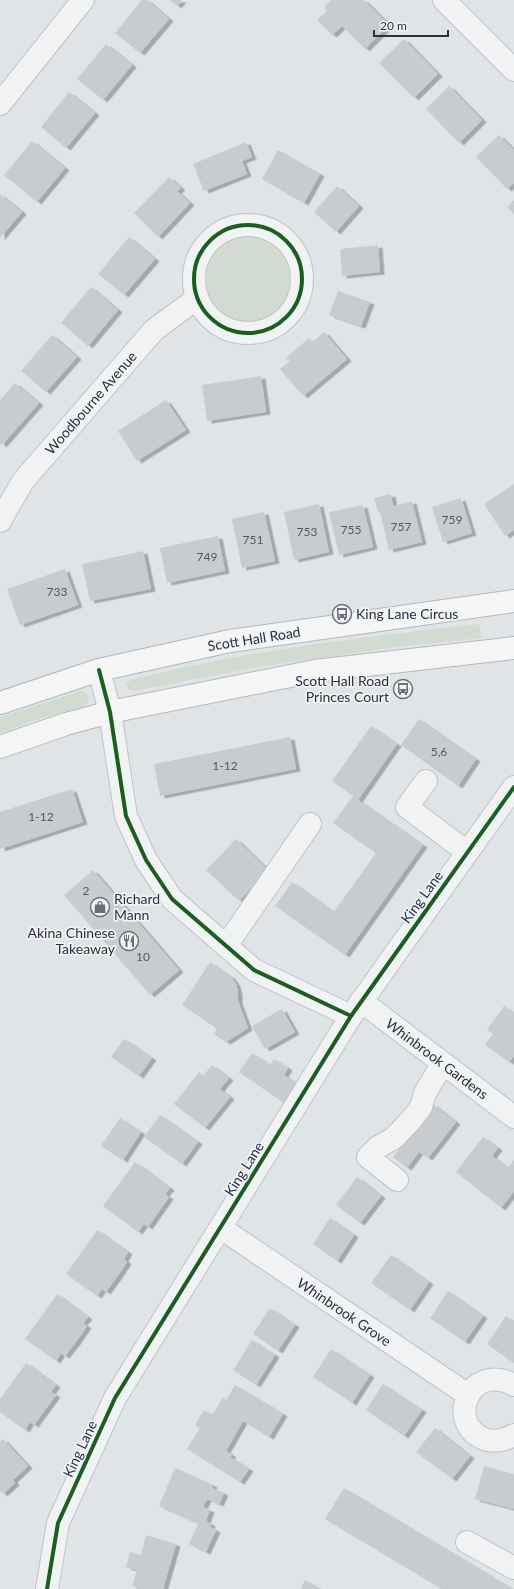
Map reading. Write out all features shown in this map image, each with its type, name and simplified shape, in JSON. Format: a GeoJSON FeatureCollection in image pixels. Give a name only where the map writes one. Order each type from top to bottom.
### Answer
{"type":"FeatureCollection","features":[{"type":"Feature","properties":{"kind":"highway","name":"Scott Hall Road"},"geometry":{"type":"LineString","coordinates":[[0,703],[99,670],[230,641],[514,601]]}},
{"type":"Feature","properties":{"kind":"highway"},"geometry":{"type":"LineString","coordinates":[[0,747],[66,724],[110,712],[315,671],[514,648]]}},
{"type":"Feature","properties":{"kind":"street"},"geometry":{"type":"LineString","coordinates":[[0,104],[83,0]]}},
{"type":"Feature","properties":{"kind":"street"},"geometry":{"type":"LineString","coordinates":[[444,0],[514,70]]}},
{"type":"Feature","properties":{"kind":"street"},"geometry":{"type":"LineString","coordinates":[[240,224],[266,227],[290,243],[303,273],[300,299],[282,323],[258,334],[231,332],[214,322],[196,299],[193,278],[199,254],[217,233],[240,224]]}},
{"type":"Feature","properties":{"kind":"street","name":"Woodbourne Avenue"},"geometry":{"type":"LineString","coordinates":[[0,521],[23,481],[154,330],[196,299]]}},
{"type":"Feature","properties":{"kind":"street","name":"Whinbrook Gardens"},"geometry":{"type":"LineString","coordinates":[[99,670],[110,712],[126,816],[146,860],[172,899],[254,970],[356,1009],[443,1063],[514,1117]]}},
{"type":"Feature","properties":{"kind":"street"},"geometry":{"type":"LineString","coordinates":[[426,781],[407,807],[467,852]]}},
{"type":"Feature","properties":{"kind":"street","name":"King Lane"},"geometry":{"type":"LineString","coordinates":[[47,1589],[58,1523],[115,1398],[356,1009],[467,852],[513,791]]}},
{"type":"Feature","properties":{"kind":"street"},"geometry":{"type":"LineString","coordinates":[[226,946],[310,824]]}},
{"type":"Feature","properties":{"kind":"street"},"geometry":{"type":"LineString","coordinates":[[397,1180],[368,1157],[378,1147],[394,1138],[421,1108],[425,1094],[443,1063]]}},
{"type":"Feature","properties":{"kind":"street","name":"Whinbrook Grove"},"geometry":{"type":"LineString","coordinates":[[221,1228],[468,1395]]}},
{"type":"Feature","properties":{"kind":"street"},"geometry":{"type":"LineString","coordinates":[[514,1385],[502,1379],[492,1379],[482,1382],[473,1388],[468,1395],[464,1406],[466,1420],[471,1429],[479,1436],[487,1440],[498,1441],[507,1439],[514,1435]]}},
{"type":"Feature","properties":{"kind":"street"},"geometry":{"type":"LineString","coordinates":[[467,1542],[514,1568]]}},
{"type":"Feature","properties":{"kind":"shaded area"},"geometry":{"type":"Polygon","coordinates":[[[240,236],[256,236],[265,239],[279,248],[288,262],[291,271],[291,287],[288,296],[279,310],[265,319],[256,322],[240,322],[224,315],[217,310],[212,303],[205,287],[205,271],[212,255],[217,248],[224,243],[240,236]]]}},
{"type":"Feature","properties":{"kind":"shaded area"},"geometry":{"type":"Polygon","coordinates":[[[479,624],[482,638],[390,648],[259,667],[135,691],[129,689],[126,684],[132,679],[257,653],[368,637],[479,624]]]}},
{"type":"Feature","properties":{"kind":"shaded area"},"geometry":{"type":"Polygon","coordinates":[[[80,691],[85,692],[89,698],[85,706],[39,719],[0,733],[0,717],[80,691]]]}},
{"type":"Feature","properties":{"kind":"building"},"geometry":{"type":"Polygon","coordinates":[[[142,0],[147,0],[169,19],[140,53],[115,33],[142,0]]]}},
{"type":"Feature","properties":{"kind":"building"},"geometry":{"type":"Polygon","coordinates":[[[170,0],[182,0],[177,6],[170,0]]]}},
{"type":"Feature","properties":{"kind":"building"},"geometry":{"type":"Polygon","coordinates":[[[331,0],[364,0],[389,25],[365,49],[342,26],[332,35],[317,20],[327,11],[324,7],[331,0]]]}},
{"type":"Feature","properties":{"kind":"building"},"geometry":{"type":"Polygon","coordinates":[[[404,39],[438,74],[414,98],[379,63],[404,39]]]}},
{"type":"Feature","properties":{"kind":"building"},"geometry":{"type":"Polygon","coordinates":[[[106,44],[132,65],[103,100],[77,79],[106,44]]]}},
{"type":"Feature","properties":{"kind":"building"},"geometry":{"type":"Polygon","coordinates":[[[449,86],[482,120],[459,143],[426,109],[449,86]]]}},
{"type":"Feature","properties":{"kind":"building"},"geometry":{"type":"Polygon","coordinates":[[[69,92],[95,113],[66,148],[41,127],[69,92]]]}},
{"type":"Feature","properties":{"kind":"building"},"geometry":{"type":"Polygon","coordinates":[[[499,135],[514,150],[514,183],[507,189],[476,157],[499,135]]]}},
{"type":"Feature","properties":{"kind":"building"},"geometry":{"type":"Polygon","coordinates":[[[32,141],[65,168],[37,202],[4,175],[32,141]]]}},
{"type":"Feature","properties":{"kind":"building"},"geometry":{"type":"Polygon","coordinates":[[[246,142],[252,157],[242,161],[247,174],[204,191],[193,164],[246,142]]]}},
{"type":"Feature","properties":{"kind":"building"},"geometry":{"type":"Polygon","coordinates":[[[278,150],[320,174],[304,203],[262,179],[278,150]]]}},
{"type":"Feature","properties":{"kind":"building"},"geometry":{"type":"Polygon","coordinates":[[[169,177],[181,188],[177,191],[190,203],[158,237],[134,213],[169,177]]]}},
{"type":"Feature","properties":{"kind":"building"},"geometry":{"type":"Polygon","coordinates":[[[337,186],[359,206],[336,232],[314,212],[337,186]]]}},
{"type":"Feature","properties":{"kind":"building"},"geometry":{"type":"Polygon","coordinates":[[[0,194],[22,212],[0,238],[0,194]]]}},
{"type":"Feature","properties":{"kind":"building"},"geometry":{"type":"Polygon","coordinates":[[[514,200],[514,214],[507,207],[514,200]]]}},
{"type":"Feature","properties":{"kind":"building"},"geometry":{"type":"Polygon","coordinates":[[[129,237],[155,259],[124,295],[98,274],[129,237]]]}},
{"type":"Feature","properties":{"kind":"building"},"geometry":{"type":"Polygon","coordinates":[[[378,245],[380,272],[342,276],[340,249],[378,245]]]}},
{"type":"Feature","properties":{"kind":"building"},"geometry":{"type":"Polygon","coordinates":[[[91,287],[118,310],[88,346],[61,323],[91,287]]]}},
{"type":"Feature","properties":{"kind":"building"},"geometry":{"type":"Polygon","coordinates":[[[338,291],[370,302],[361,326],[329,315],[338,291]]]}},
{"type":"Feature","properties":{"kind":"building"},"geometry":{"type":"Polygon","coordinates":[[[324,332],[347,359],[303,396],[280,369],[290,361],[286,358],[309,338],[313,342],[324,332]]]}},
{"type":"Feature","properties":{"kind":"building"},"geometry":{"type":"Polygon","coordinates":[[[52,335],[77,357],[46,392],[21,371],[52,335]]]}},
{"type":"Feature","properties":{"kind":"building"},"geometry":{"type":"Polygon","coordinates":[[[261,376],[266,412],[207,421],[202,385],[261,376]]]}},
{"type":"Feature","properties":{"kind":"building"},"geometry":{"type":"Polygon","coordinates":[[[15,383],[39,403],[2,445],[0,443],[0,400],[15,383]]]}},
{"type":"Feature","properties":{"kind":"building"},"geometry":{"type":"Polygon","coordinates":[[[166,400],[186,430],[137,461],[118,431],[166,400]]]}},
{"type":"Feature","properties":{"kind":"building"},"geometry":{"type":"Polygon","coordinates":[[[514,484],[514,530],[505,536],[484,504],[514,484]]]}},
{"type":"Feature","properties":{"kind":"building"},"geometry":{"type":"Polygon","coordinates":[[[391,494],[393,506],[412,501],[422,542],[389,550],[380,512],[378,512],[374,498],[391,494]]]}},
{"type":"Feature","properties":{"kind":"building"},"geometry":{"type":"Polygon","coordinates":[[[461,498],[472,533],[443,542],[432,507],[461,498]]]}},
{"type":"Feature","properties":{"kind":"building"},"geometry":{"type":"Polygon","coordinates":[[[319,504],[329,552],[294,560],[284,512],[319,504]]]}},
{"type":"Feature","properties":{"kind":"building"},"geometry":{"type":"Polygon","coordinates":[[[363,505],[373,547],[339,555],[329,512],[363,505]]]}},
{"type":"Feature","properties":{"kind":"building"},"geometry":{"type":"Polygon","coordinates":[[[264,512],[275,561],[242,568],[232,519],[264,512]]]}},
{"type":"Feature","properties":{"kind":"building"},"geometry":{"type":"Polygon","coordinates":[[[218,536],[225,571],[167,583],[160,548],[218,536]]]}},
{"type":"Feature","properties":{"kind":"building"},"geometry":{"type":"Polygon","coordinates":[[[143,551],[151,589],[90,601],[82,564],[143,551]]]}},
{"type":"Feature","properties":{"kind":"building"},"geometry":{"type":"Polygon","coordinates":[[[65,569],[78,605],[20,625],[7,589],[65,569]]]}},
{"type":"Feature","properties":{"kind":"building"},"geometry":{"type":"Polygon","coordinates":[[[419,719],[476,759],[458,786],[401,745],[419,719]]]}},
{"type":"Feature","properties":{"kind":"building"},"geometry":{"type":"Polygon","coordinates":[[[371,726],[397,744],[358,800],[423,845],[345,955],[275,906],[292,882],[334,912],[376,853],[333,823],[353,796],[332,781],[371,726]]]}},
{"type":"Feature","properties":{"kind":"building"},"geometry":{"type":"Polygon","coordinates":[[[290,737],[296,769],[160,796],[154,764],[290,737]]]}},
{"type":"Feature","properties":{"kind":"building"},"geometry":{"type":"Polygon","coordinates":[[[72,789],[83,822],[0,849],[0,812],[72,789]]]}},
{"type":"Feature","properties":{"kind":"building"},"geometry":{"type":"Polygon","coordinates":[[[236,839],[268,870],[239,901],[206,870],[236,839]]]}},
{"type":"Feature","properties":{"kind":"building"},"geometry":{"type":"Polygon","coordinates":[[[93,870],[179,970],[150,995],[64,895],[93,870]]]}},
{"type":"Feature","properties":{"kind":"building"},"geometry":{"type":"Polygon","coordinates":[[[210,962],[231,977],[236,984],[238,1001],[248,1028],[226,1042],[215,1035],[216,1028],[182,1005],[210,962]]]}},
{"type":"Feature","properties":{"kind":"building"},"geometry":{"type":"Polygon","coordinates":[[[504,1006],[514,1013],[514,1056],[509,1062],[485,1045],[493,1034],[487,1030],[504,1006]]]}},
{"type":"Feature","properties":{"kind":"building"},"geometry":{"type":"Polygon","coordinates":[[[282,1009],[295,1032],[265,1049],[252,1026],[282,1009]]]}},
{"type":"Feature","properties":{"kind":"building"},"geometry":{"type":"Polygon","coordinates":[[[124,1039],[152,1058],[139,1076],[111,1057],[124,1039]]]}},
{"type":"Feature","properties":{"kind":"building"},"geometry":{"type":"Polygon","coordinates":[[[252,1053],[270,1065],[274,1059],[288,1068],[284,1075],[297,1084],[284,1103],[239,1072],[252,1053]]]}},
{"type":"Feature","properties":{"kind":"building"},"geometry":{"type":"Polygon","coordinates":[[[212,1065],[229,1078],[220,1089],[230,1097],[205,1128],[174,1104],[199,1072],[203,1076],[212,1065]]]}},
{"type":"Feature","properties":{"kind":"building"},"geometry":{"type":"Polygon","coordinates":[[[433,1104],[456,1122],[428,1158],[419,1152],[407,1168],[393,1157],[433,1104]]]}},
{"type":"Feature","properties":{"kind":"building"},"geometry":{"type":"Polygon","coordinates":[[[160,1115],[198,1142],[182,1164],[144,1137],[160,1115]]]}},
{"type":"Feature","properties":{"kind":"building"},"geometry":{"type":"Polygon","coordinates":[[[120,1118],[141,1132],[123,1160],[101,1146],[120,1118]]]}},
{"type":"Feature","properties":{"kind":"building"},"geometry":{"type":"Polygon","coordinates":[[[483,1137],[498,1148],[492,1156],[508,1168],[514,1160],[514,1191],[501,1208],[456,1172],[483,1137]]]}},
{"type":"Feature","properties":{"kind":"building"},"geometry":{"type":"Polygon","coordinates":[[[135,1162],[170,1188],[165,1194],[169,1197],[148,1227],[144,1224],[138,1232],[103,1206],[135,1162]]]}},
{"type":"Feature","properties":{"kind":"building"},"geometry":{"type":"Polygon","coordinates":[[[357,1177],[381,1196],[360,1223],[336,1205],[357,1177]]]}},
{"type":"Feature","properties":{"kind":"building"},"geometry":{"type":"Polygon","coordinates":[[[330,1218],[354,1235],[337,1261],[313,1244],[330,1218]]]}},
{"type":"Feature","properties":{"kind":"building"},"geometry":{"type":"Polygon","coordinates":[[[97,1230],[128,1252],[124,1259],[127,1262],[117,1277],[106,1292],[102,1289],[97,1296],[66,1274],[97,1230]]]}},
{"type":"Feature","properties":{"kind":"building"},"geometry":{"type":"Polygon","coordinates":[[[391,1255],[429,1282],[410,1310],[371,1283],[391,1255]]]}},
{"type":"Feature","properties":{"kind":"building"},"geometry":{"type":"Polygon","coordinates":[[[448,1291],[483,1316],[465,1342],[430,1318],[448,1291]]]}},
{"type":"Feature","properties":{"kind":"building"},"geometry":{"type":"Polygon","coordinates":[[[57,1294],[88,1317],[83,1323],[87,1326],[76,1342],[65,1356],[61,1353],[56,1361],[25,1339],[57,1294]]]}},
{"type":"Feature","properties":{"kind":"building"},"geometry":{"type":"Polygon","coordinates":[[[270,1308],[295,1325],[278,1351],[253,1334],[270,1308]]]}},
{"type":"Feature","properties":{"kind":"building"},"geometry":{"type":"Polygon","coordinates":[[[506,1316],[514,1322],[514,1363],[487,1344],[506,1316]]]}},
{"type":"Feature","properties":{"kind":"building"},"geometry":{"type":"Polygon","coordinates":[[[252,1340],[275,1355],[256,1385],[233,1370],[252,1340]]]}},
{"type":"Feature","properties":{"kind":"building"},"geometry":{"type":"Polygon","coordinates":[[[331,1349],[370,1375],[352,1403],[313,1377],[331,1349]]]}},
{"type":"Feature","properties":{"kind":"building"},"geometry":{"type":"Polygon","coordinates":[[[26,1363],[56,1385],[51,1392],[56,1395],[34,1425],[30,1422],[25,1430],[0,1412],[0,1399],[26,1363]]]}},
{"type":"Feature","properties":{"kind":"building"},"geometry":{"type":"Polygon","coordinates":[[[383,1384],[422,1410],[404,1436],[366,1410],[383,1384]]]}},
{"type":"Feature","properties":{"kind":"building"},"geometry":{"type":"Polygon","coordinates":[[[235,1385],[283,1414],[269,1437],[243,1421],[226,1451],[232,1455],[230,1457],[249,1469],[240,1482],[187,1449],[200,1428],[195,1425],[204,1410],[212,1415],[223,1398],[226,1400],[235,1385]]]}},
{"type":"Feature","properties":{"kind":"building"},"geometry":{"type":"Polygon","coordinates":[[[435,1428],[470,1456],[452,1479],[416,1452],[435,1428]]]}},
{"type":"Feature","properties":{"kind":"building"},"geometry":{"type":"Polygon","coordinates":[[[3,1439],[28,1466],[13,1480],[15,1483],[3,1494],[0,1491],[0,1442],[3,1439]]]}},
{"type":"Feature","properties":{"kind":"building"},"geometry":{"type":"Polygon","coordinates":[[[484,1466],[514,1474],[514,1509],[475,1499],[484,1466]]]}},
{"type":"Feature","properties":{"kind":"building"},"geometry":{"type":"Polygon","coordinates":[[[175,1468],[213,1485],[212,1488],[224,1493],[219,1504],[207,1499],[203,1507],[210,1510],[206,1521],[211,1524],[210,1527],[216,1530],[206,1552],[189,1544],[198,1523],[159,1506],[175,1468]]]}},
{"type":"Feature","properties":{"kind":"building"},"geometry":{"type":"Polygon","coordinates":[[[344,1488],[513,1589],[442,1589],[325,1519],[344,1488]]]}},
{"type":"Feature","properties":{"kind":"building"},"geometry":{"type":"Polygon","coordinates":[[[146,1535],[176,1544],[163,1589],[142,1589],[132,1586],[137,1570],[126,1567],[130,1552],[141,1555],[146,1535]]]}},
{"type":"Feature","properties":{"kind":"building"},"geometry":{"type":"Polygon","coordinates":[[[305,1580],[320,1589],[300,1589],[305,1580]]]}},
{"type":"Feature","properties":{"kind":"cycle path"},"geometry":{"type":"LineString","coordinates":[[248,225],[269,229],[286,241],[298,258],[302,279],[298,300],[286,317],[269,329],[248,333],[227,329],[210,317],[198,300],[194,279],[198,258],[210,241],[227,229],[248,225]]}},
{"type":"Feature","properties":{"kind":"cycle path"},"geometry":{"type":"LineString","coordinates":[[99,670],[110,712],[126,816],[146,860],[172,899],[254,970],[351,1016]]}},
{"type":"Feature","properties":{"kind":"cycle path"},"geometry":{"type":"LineString","coordinates":[[47,1589],[58,1523],[115,1398],[351,1016],[514,787]]}},
{"type":"Feature","properties":{"kind":"place","name":"King Lane Circus"},"geometry":{"type":"Point","coordinates":[342,614]}},
{"type":"Feature","properties":{"kind":"place","name":"Scott Hall Road Princes Court"},"geometry":{"type":"Point","coordinates":[403,689]}},
{"type":"Feature","properties":{"kind":"place","name":"Richard Mann"},"geometry":{"type":"Point","coordinates":[100,907]}},
{"type":"Feature","properties":{"kind":"place","name":"Akina Chinese Takeaway"},"geometry":{"type":"Point","coordinates":[129,941]}}]}
